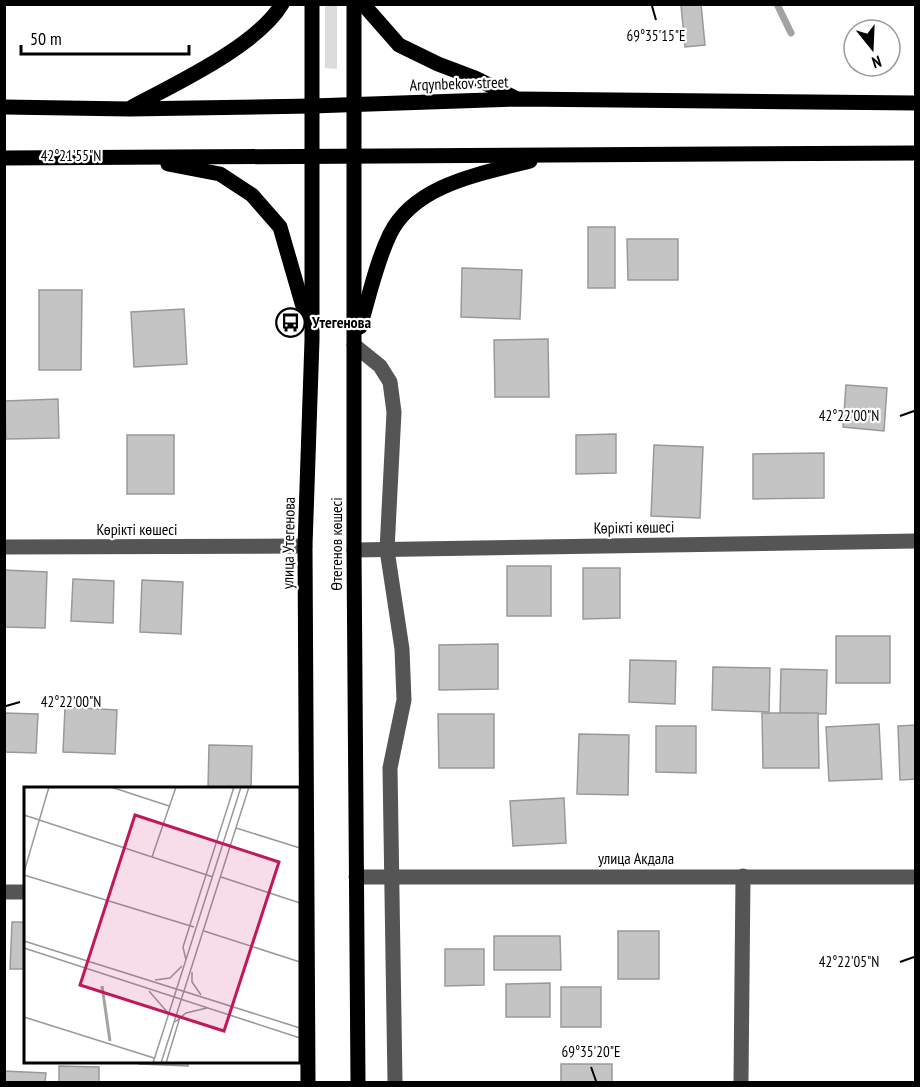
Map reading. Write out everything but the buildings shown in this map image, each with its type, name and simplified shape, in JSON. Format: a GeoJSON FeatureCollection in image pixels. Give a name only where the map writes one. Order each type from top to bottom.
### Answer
{"type":"FeatureCollection","features":[{"type":"Feature","properties":{"kind":"main road","name":"улица Утегенова"},"geometry":{"type":"LineString","coordinates":[[308,1083],[302,892],[305,546],[312,340],[312,4]]}},
{"type":"Feature","properties":{"kind":"main road","name":"Өтегенов көшесі"},"geometry":{"type":"LineString","coordinates":[[354,4],[354,550],[358,1083]]}},
{"type":"Feature","properties":{"kind":"main road"},"geometry":{"type":"LineString","coordinates":[[363,4],[399,45],[517,99]]}},
{"type":"Feature","properties":{"kind":"main road"},"geometry":{"type":"LineString","coordinates":[[129,109],[211,65],[252,36],[280,6]]}},
{"type":"Feature","properties":{"kind":"main road","name":"Arqynbekov street"},"geometry":{"type":"LineString","coordinates":[[4,107],[129,109],[517,99],[915,104]]}},
{"type":"Feature","properties":{"kind":"main road"},"geometry":{"type":"LineString","coordinates":[[4,158],[915,153]]}},
{"type":"Feature","properties":{"kind":"main road"},"geometry":{"type":"LineString","coordinates":[[354,345],[391,233],[412,206],[435,191],[471,176],[553,155]]}},
{"type":"Feature","properties":{"kind":"main road"},"geometry":{"type":"LineString","coordinates":[[135,157],[220,174],[252,195],[280,227],[312,340]]}},
{"type":"Feature","properties":{"kind":"street"},"geometry":{"type":"LineString","coordinates":[[354,345],[381,366],[390,382],[394,412],[387,550],[402,650],[404,700],[390,768],[395,1083]]}},
{"type":"Feature","properties":{"kind":"street","name":"Көрікті көшесі"},"geometry":{"type":"LineString","coordinates":[[354,550],[915,541]]}},
{"type":"Feature","properties":{"kind":"street","name":"Көрікті көшесі"},"geometry":{"type":"LineString","coordinates":[[4,547],[305,546]]}},
{"type":"Feature","properties":{"kind":"street"},"geometry":{"type":"LineString","coordinates":[[741,1083],[743,876]]}},
{"type":"Feature","properties":{"kind":"street","name":"улица Акдала"},"geometry":{"type":"LineString","coordinates":[[356,877],[915,878]]}},
{"type":"Feature","properties":{"kind":"street"},"geometry":{"type":"LineString","coordinates":[[4,892],[24,892]]}},
{"type":"Feature","properties":{"kind":"shaded area"},"geometry":{"type":"Polygon","coordinates":[[[325,5],[337,5],[337,69],[325,68],[325,5]]]}},
{"type":"Feature","properties":{"kind":"waterway"},"geometry":{"type":"LineString","coordinates":[[777,4],[791,33]]}},
{"type":"Feature","properties":{"kind":"place","name":"Утегенова"},"geometry":{"type":"Point","coordinates":[291,322]}}]}
